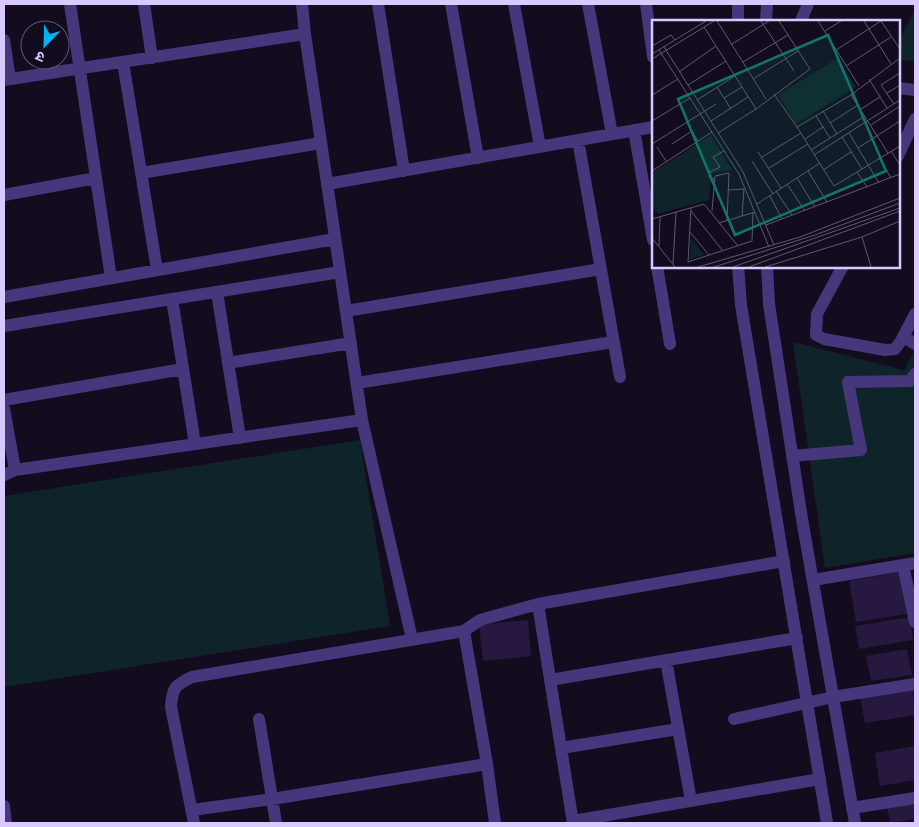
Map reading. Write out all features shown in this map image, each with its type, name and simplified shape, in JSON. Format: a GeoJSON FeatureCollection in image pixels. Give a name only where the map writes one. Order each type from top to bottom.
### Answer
{"type":"FeatureCollection","features":[{"type":"Feature","properties":{"kind":"street"},"geometry":{"type":"LineString","coordinates":[[70,4],[111,278]]}},
{"type":"Feature","properties":{"kind":"street"},"geometry":{"type":"LineString","coordinates":[[144,4],[152,58]]}},
{"type":"Feature","properties":{"kind":"street"},"geometry":{"type":"LineString","coordinates":[[302,4],[362,420],[412,639]]}},
{"type":"Feature","properties":{"kind":"street"},"geometry":{"type":"LineString","coordinates":[[378,4],[404,171]]}},
{"type":"Feature","properties":{"kind":"street"},"geometry":{"type":"LineString","coordinates":[[451,4],[478,158]]}},
{"type":"Feature","properties":{"kind":"street"},"geometry":{"type":"LineString","coordinates":[[514,4],[540,147]]}},
{"type":"Feature","properties":{"kind":"street"},"geometry":{"type":"LineString","coordinates":[[588,4],[612,134]]}},
{"type":"Feature","properties":{"kind":"street"},"geometry":{"type":"LineString","coordinates":[[646,4],[652,49]]}},
{"type":"Feature","properties":{"kind":"street"},"geometry":{"type":"LineString","coordinates":[[738,4],[738,20]]}},
{"type":"Feature","properties":{"kind":"street"},"geometry":{"type":"LineString","coordinates":[[766,20],[767,4]]}},
{"type":"Feature","properties":{"kind":"street"},"geometry":{"type":"LineString","coordinates":[[801,20],[808,4]]}},
{"type":"Feature","properties":{"kind":"street"},"geometry":{"type":"LineString","coordinates":[[4,40],[7,79],[305,34]]}},
{"type":"Feature","properties":{"kind":"street"},"geometry":{"type":"LineString","coordinates":[[123,62],[157,270]]}},
{"type":"Feature","properties":{"kind":"street"},"geometry":{"type":"LineString","coordinates":[[899,88],[915,90]]}},
{"type":"Feature","properties":{"kind":"street"},"geometry":{"type":"LineString","coordinates":[[899,154],[915,119]]}},
{"type":"Feature","properties":{"kind":"street"},"geometry":{"type":"LineString","coordinates":[[327,184],[652,127]]}},
{"type":"Feature","properties":{"kind":"street"},"geometry":{"type":"LineString","coordinates":[[634,130],[652,234]]}},
{"type":"Feature","properties":{"kind":"street"},"geometry":{"type":"LineString","coordinates":[[578,140],[620,378]]}},
{"type":"Feature","properties":{"kind":"street"},"geometry":{"type":"LineString","coordinates":[[141,173],[321,143]]}},
{"type":"Feature","properties":{"kind":"street"},"geometry":{"type":"LineString","coordinates":[[4,195],[96,178]]}},
{"type":"Feature","properties":{"kind":"street"},"geometry":{"type":"LineString","coordinates":[[4,297],[335,238]]}},
{"type":"Feature","properties":{"kind":"street"},"geometry":{"type":"LineString","coordinates":[[657,268],[670,344]]}},
{"type":"Feature","properties":{"kind":"street"},"geometry":{"type":"LineString","coordinates":[[738,268],[741,305],[827,823]]}},
{"type":"Feature","properties":{"kind":"street"},"geometry":{"type":"LineString","coordinates":[[767,268],[769,304],[792,456],[855,823]]}},
{"type":"Feature","properties":{"kind":"street"},"geometry":{"type":"LineString","coordinates":[[842,268],[817,314],[816,335],[824,339],[885,350],[895,349],[915,314]]}},
{"type":"Feature","properties":{"kind":"street"},"geometry":{"type":"LineString","coordinates":[[346,311],[601,269]]}},
{"type":"Feature","properties":{"kind":"street"},"geometry":{"type":"LineString","coordinates":[[4,326],[340,272]]}},
{"type":"Feature","properties":{"kind":"street"},"geometry":{"type":"LineString","coordinates":[[217,292],[240,438]]}},
{"type":"Feature","properties":{"kind":"street"},"geometry":{"type":"LineString","coordinates":[[172,299],[195,444]]}},
{"type":"Feature","properties":{"kind":"street"},"geometry":{"type":"LineString","coordinates":[[904,336],[915,344]]}},
{"type":"Feature","properties":{"kind":"street"},"geometry":{"type":"LineString","coordinates":[[357,383],[614,342]]}},
{"type":"Feature","properties":{"kind":"street"},"geometry":{"type":"LineString","coordinates":[[228,363],[351,343]]}},
{"type":"Feature","properties":{"kind":"street"},"geometry":{"type":"LineString","coordinates":[[4,400],[183,369]]}},
{"type":"Feature","properties":{"kind":"street"},"geometry":{"type":"LineString","coordinates":[[792,456],[861,450],[848,382],[910,381],[915,374]]}},
{"type":"Feature","properties":{"kind":"street"},"geometry":{"type":"LineString","coordinates":[[4,408],[9,473],[362,420]]}},
{"type":"Feature","properties":{"kind":"street"},"geometry":{"type":"LineString","coordinates":[[194,823],[171,707],[172,692],[179,683],[192,677],[464,631],[480,620],[538,604],[784,562]]}},
{"type":"Feature","properties":{"kind":"street"},"geometry":{"type":"LineString","coordinates":[[813,580],[909,564],[915,622]]}},
{"type":"Feature","properties":{"kind":"street"},"geometry":{"type":"LineString","coordinates":[[538,604],[573,822],[820,779]]}},
{"type":"Feature","properties":{"kind":"street"},"geometry":{"type":"LineString","coordinates":[[464,631],[487,764],[495,823]]}},
{"type":"Feature","properties":{"kind":"street"},"geometry":{"type":"LineString","coordinates":[[550,680],[797,638]]}},
{"type":"Feature","properties":{"kind":"street"},"geometry":{"type":"LineString","coordinates":[[666,660],[691,801]]}},
{"type":"Feature","properties":{"kind":"street"},"geometry":{"type":"LineString","coordinates":[[734,719],[833,697],[915,684]]}},
{"type":"Feature","properties":{"kind":"street"},"geometry":{"type":"LineString","coordinates":[[259,719],[276,823]]}},
{"type":"Feature","properties":{"kind":"street"},"geometry":{"type":"LineString","coordinates":[[561,748],[678,729]]}},
{"type":"Feature","properties":{"kind":"street"},"geometry":{"type":"LineString","coordinates":[[192,810],[487,764]]}},
{"type":"Feature","properties":{"kind":"street"},"geometry":{"type":"LineString","coordinates":[[852,808],[915,798]]}},
{"type":"Feature","properties":{"kind":"street"},"geometry":{"type":"LineString","coordinates":[[4,806],[6,823]]}},
{"type":"Feature","properties":{"kind":"green space"},"geometry":{"type":"Polygon","coordinates":[[[915,10],[915,61],[899,60],[899,40],[915,10]]]}},
{"type":"Feature","properties":{"kind":"green space"},"geometry":{"type":"Polygon","coordinates":[[[793,342],[904,370],[915,350],[915,553],[825,568],[793,342]]]}},
{"type":"Feature","properties":{"kind":"green space"},"geometry":{"type":"Polygon","coordinates":[[[360,440],[390,626],[4,687],[4,496],[360,440]]]}},
{"type":"Feature","properties":{"kind":"building"},"geometry":{"type":"Polygon","coordinates":[[[900,572],[907,614],[856,622],[849,581],[900,572]]]}},
{"type":"Feature","properties":{"kind":"building"},"geometry":{"type":"Polygon","coordinates":[[[910,617],[913,640],[859,649],[855,626],[910,617]]]}},
{"type":"Feature","properties":{"kind":"building"},"geometry":{"type":"Polygon","coordinates":[[[528,620],[531,656],[483,661],[479,625],[528,620]]]}},
{"type":"Feature","properties":{"kind":"building"},"geometry":{"type":"Polygon","coordinates":[[[907,649],[912,675],[871,681],[866,656],[907,649]]]}},
{"type":"Feature","properties":{"kind":"building"},"geometry":{"type":"Polygon","coordinates":[[[913,689],[915,715],[865,723],[860,698],[913,689]]]}},
{"type":"Feature","properties":{"kind":"building"},"geometry":{"type":"Polygon","coordinates":[[[915,746],[915,780],[880,786],[875,753],[915,746]]]}},
{"type":"Feature","properties":{"kind":"building"},"geometry":{"type":"Polygon","coordinates":[[[915,801],[915,819],[890,823],[887,806],[915,801]]]}}]}
